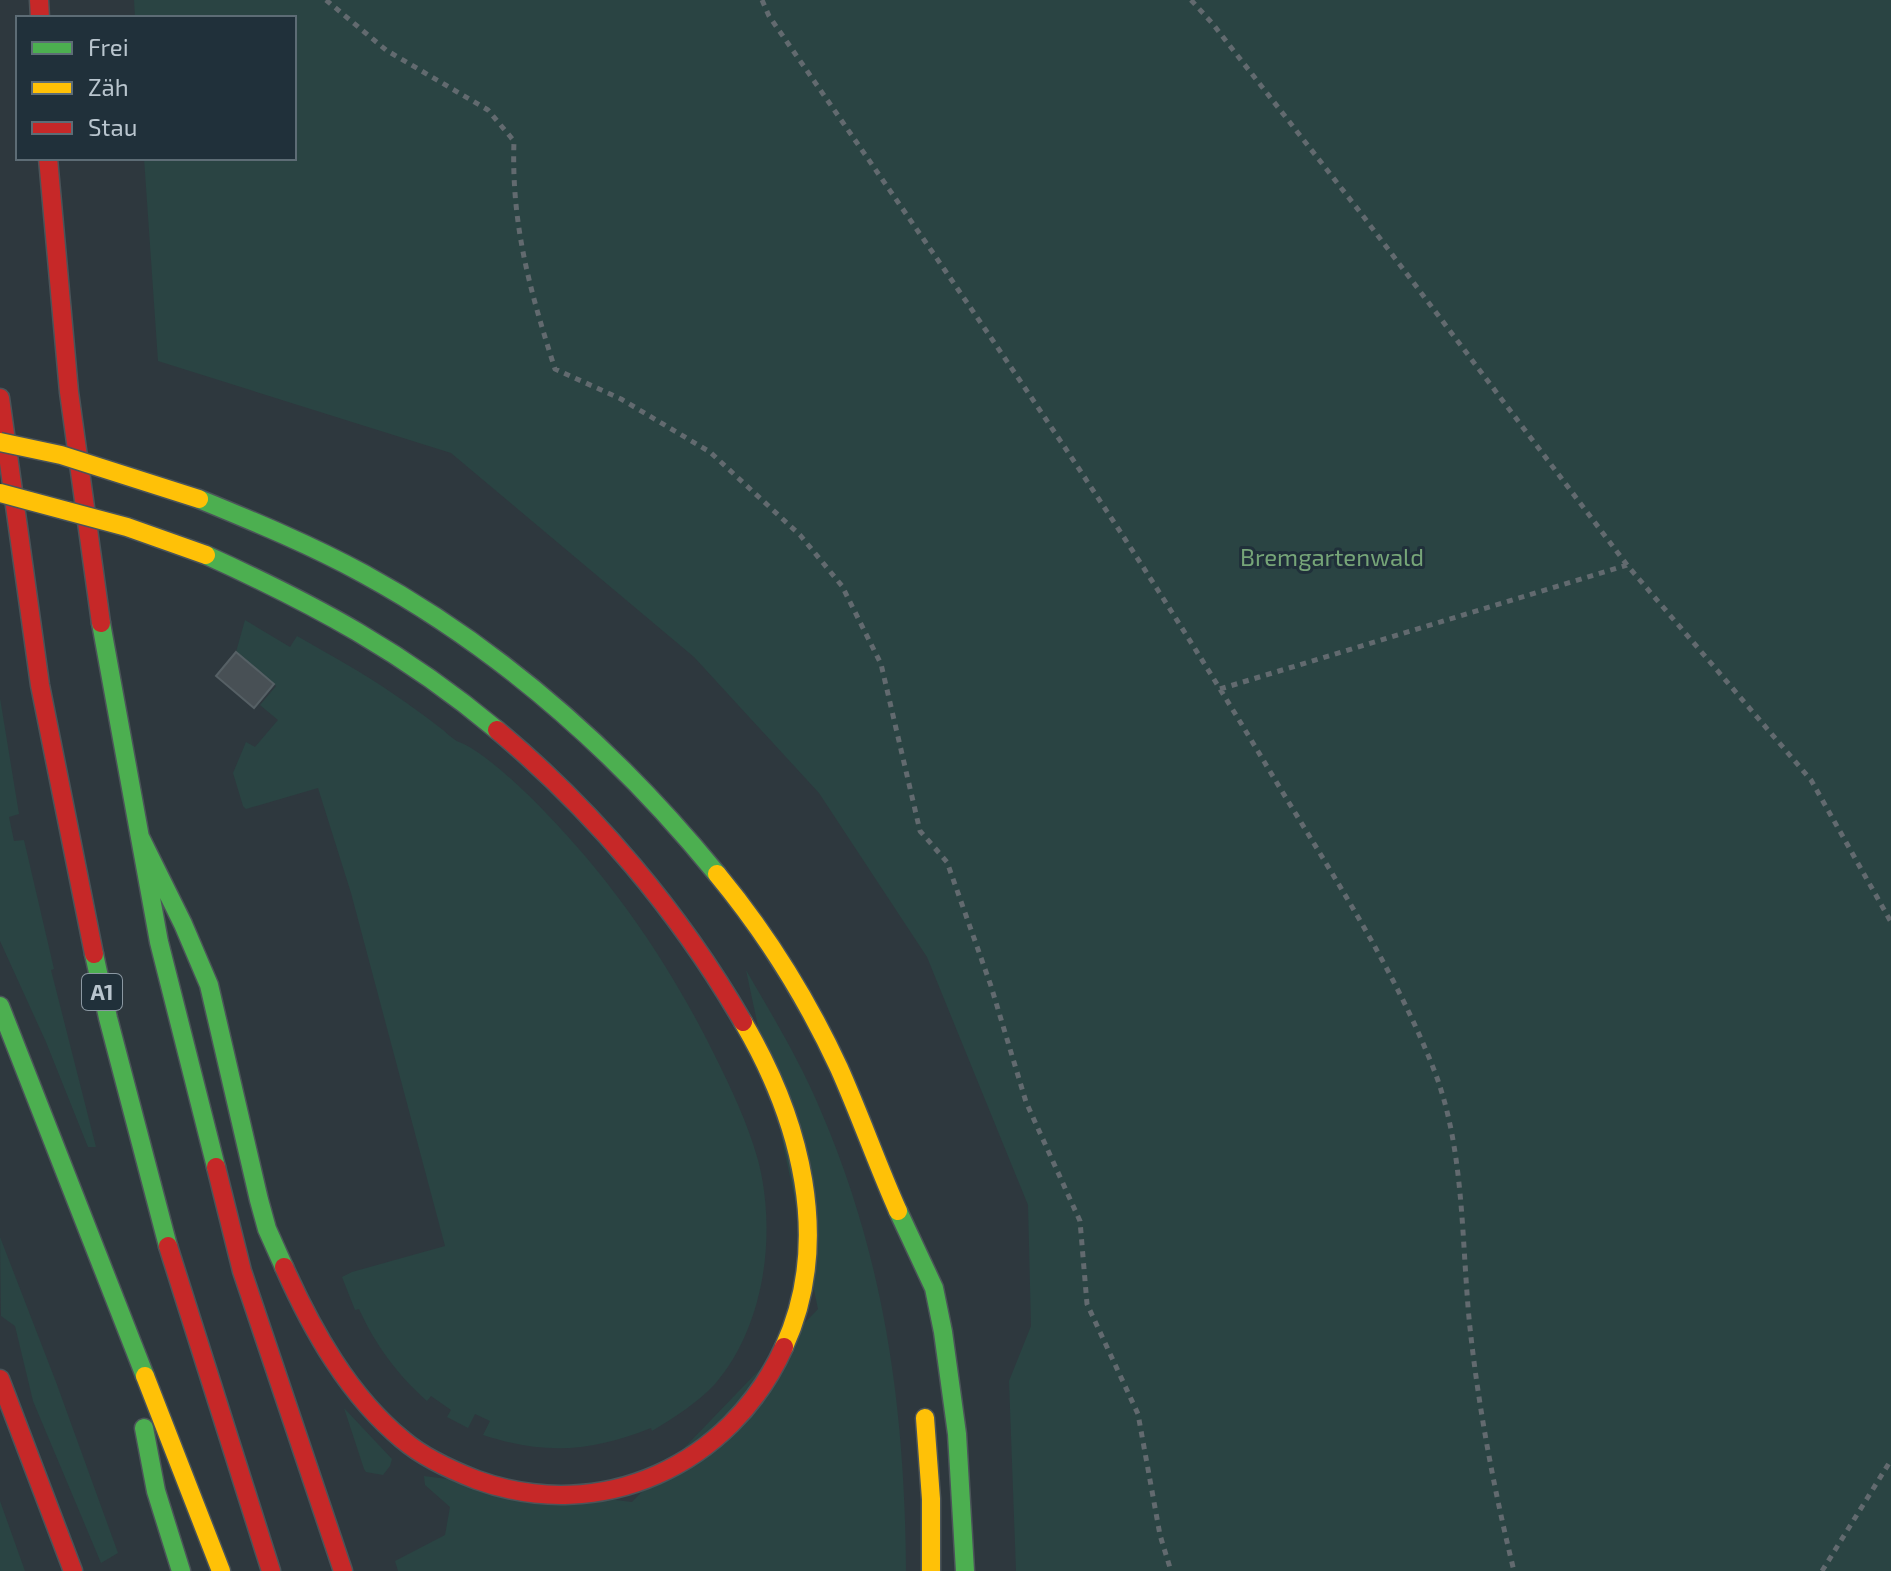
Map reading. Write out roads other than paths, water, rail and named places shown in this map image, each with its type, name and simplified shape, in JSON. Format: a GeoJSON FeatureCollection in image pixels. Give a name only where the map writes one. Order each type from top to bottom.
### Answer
{"type":"FeatureCollection","features":[{"type":"Feature","properties":{"kind":"highway"},"geometry":{"type":"LineString","coordinates":[[48,160],[69,392],[94,581],[159,942],[238,1256],[343,1571]]}},
{"type":"Feature","properties":{"kind":"highway","name":"A1"},"geometry":{"type":"LineString","coordinates":[[0,398],[40,685],[108,1018],[179,1286],[271,1571]]}},
{"type":"Feature","properties":{"kind":"highway"},"geometry":{"type":"LineString","coordinates":[[0,442],[61,455],[199,499],[295,539],[386,585],[466,637],[546,697],[624,767],[692,840],[753,920],[810,1010],[854,1101],[884,1179],[936,1293],[954,1397],[965,1571]]}},
{"type":"Feature","properties":{"kind":"highway"},"geometry":{"type":"LineString","coordinates":[[0,493],[127,527],[206,555],[272,584],[360,631],[434,679],[508,738],[573,798],[616,846],[709,967],[743,1020],[772,1075],[792,1129],[805,1189],[808,1241],[803,1294],[786,1346],[763,1388],[733,1425],[696,1455],[655,1477],[611,1490],[559,1496],[489,1487],[445,1469],[404,1442],[370,1409],[339,1369],[308,1317],[266,1228],[207,978],[140,837]]}},
{"type":"Feature","properties":{"kind":"highway"},"geometry":{"type":"LineString","coordinates":[[0,1006],[221,1571]]}},
{"type":"Feature","properties":{"kind":"highway"},"geometry":{"type":"LineString","coordinates":[[884,1179],[899,1254]]}},
{"type":"Feature","properties":{"kind":"highway"},"geometry":{"type":"LineString","coordinates":[[120,1308],[156,1491],[181,1571]]}},
{"type":"Feature","properties":{"kind":"highway"},"geometry":{"type":"LineString","coordinates":[[0,1379],[73,1571]]}},
{"type":"Feature","properties":{"kind":"highway"},"geometry":{"type":"LineString","coordinates":[[924,1397],[931,1499],[931,1571]]}},
{"type":"Feature","properties":{"kind":"park label","name":"Bremgartenwald"},"geometry":{"type":"Point","coordinates":[1332,558]}}]}
